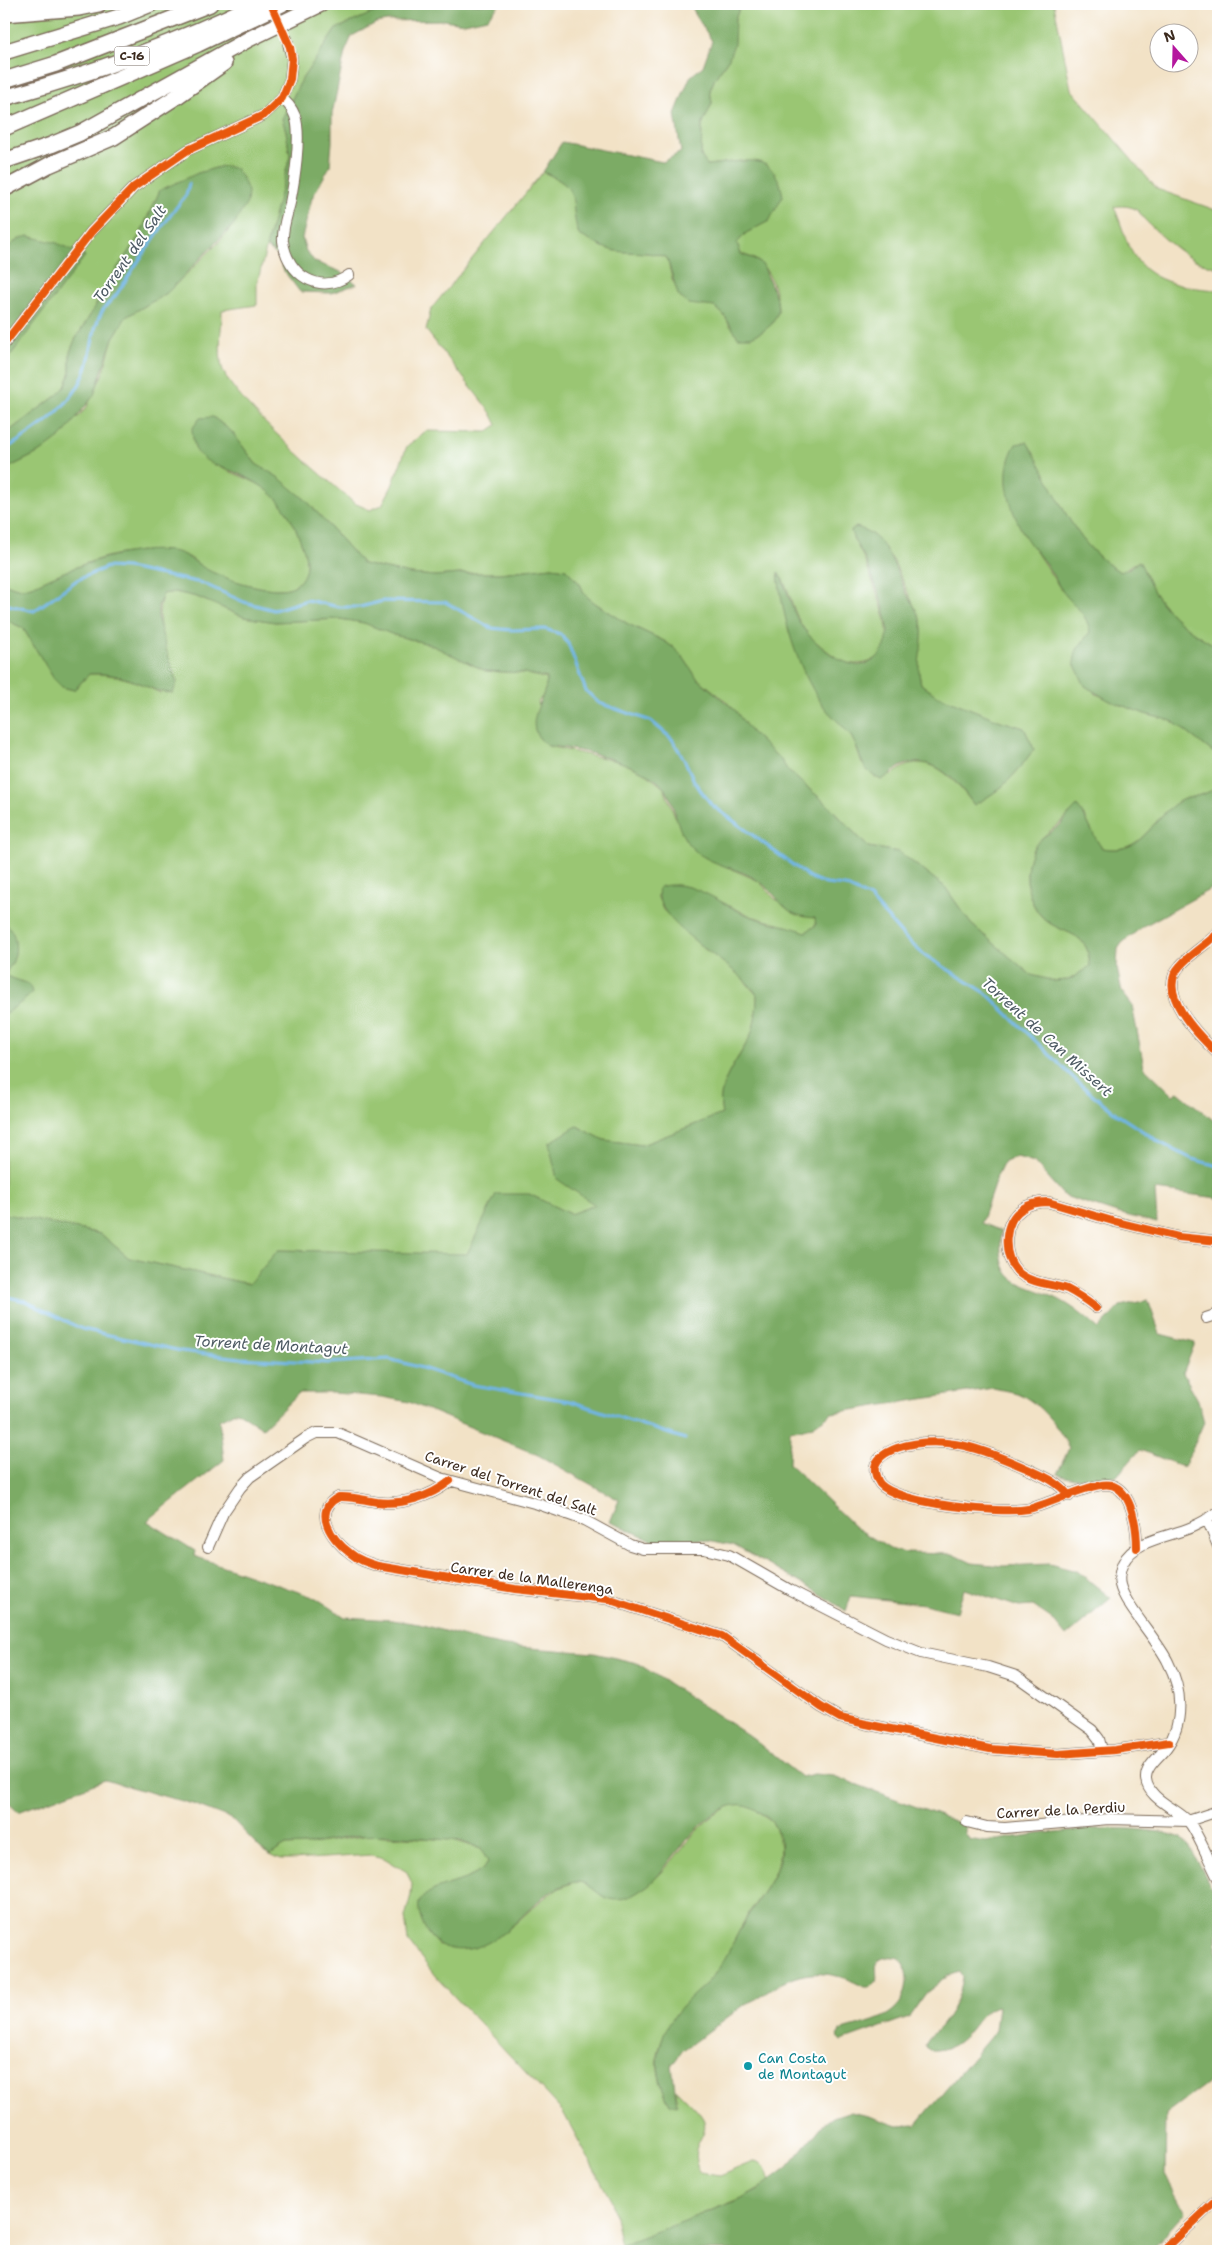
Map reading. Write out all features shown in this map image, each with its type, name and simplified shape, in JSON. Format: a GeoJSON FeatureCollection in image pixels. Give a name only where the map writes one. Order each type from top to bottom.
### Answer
{"type":"FeatureCollection","features":[{"type":"Feature","properties":{"kind":"highway"},"geometry":{"type":"LineString","coordinates":[[4,14],[99,4]]}},
{"type":"Feature","properties":{"kind":"highway"},"geometry":{"type":"LineString","coordinates":[[4,52],[110,19],[151,4]]}},
{"type":"Feature","properties":{"kind":"highway","name":"C-16"},"geometry":{"type":"LineString","coordinates":[[4,80],[56,64],[210,4]]}},
{"type":"Feature","properties":{"kind":"highway","name":"C-16"},"geometry":{"type":"LineString","coordinates":[[4,98],[50,85],[152,49],[256,4]]}},
{"type":"Feature","properties":{"kind":"highway"},"geometry":{"type":"LineString","coordinates":[[4,128],[198,44],[282,4]]}},
{"type":"Feature","properties":{"kind":"highway"},"geometry":{"type":"LineString","coordinates":[[4,162],[80,132],[249,39],[321,4]]}},
{"type":"Feature","properties":{"kind":"highway"},"geometry":{"type":"LineString","coordinates":[[4,189],[50,165],[114,137],[284,23]]}},
{"type":"Feature","properties":{"kind":"street"},"geometry":{"type":"LineString","coordinates":[[4,344],[96,226],[134,187],[188,150],[264,116],[282,98],[290,79],[292,59],[287,39]]}},
{"type":"Feature","properties":{"kind":"street"},"geometry":{"type":"LineString","coordinates":[[282,98],[292,107],[296,118],[297,132],[294,182],[284,222],[283,239],[286,254],[300,273],[308,280],[319,284],[331,284],[349,275]]}},
{"type":"Feature","properties":{"kind":"street"},"geometry":{"type":"LineString","coordinates":[[1218,933],[1179,966],[1171,982],[1181,1011],[1218,1054]]}},
{"type":"Feature","properties":{"kind":"street"},"geometry":{"type":"LineString","coordinates":[[1096,1308],[1069,1290],[1027,1277],[1014,1267],[1010,1259],[1007,1240],[1011,1223],[1020,1210],[1038,1202],[1048,1202],[1116,1222],[1178,1237],[1218,1241]]}},
{"type":"Feature","properties":{"kind":"street"},"geometry":{"type":"LineString","coordinates":[[1206,1318],[1218,1316]]}},
{"type":"Feature","properties":{"kind":"street","name":"Carrer del Torrent del Salt"},"geometry":{"type":"LineString","coordinates":[[208,1547],[223,1513],[250,1477],[292,1447],[316,1433],[338,1433],[450,1481],[538,1504],[584,1520],[630,1545],[643,1549],[704,1548],[729,1555],[808,1599],[886,1639],[921,1653],[988,1667],[1016,1676],[1092,1730],[1099,1739],[1102,1750]]}},
{"type":"Feature","properties":{"kind":"street"},"geometry":{"type":"LineString","coordinates":[[1069,1496],[1063,1488],[1053,1482],[991,1452],[951,1443],[927,1442],[909,1444],[885,1454],[878,1460],[875,1466],[877,1479],[888,1490],[912,1498],[962,1508],[1011,1511],[1028,1509],[1069,1496],[1100,1485],[1110,1485],[1118,1489],[1128,1504],[1134,1520],[1137,1548]]}},
{"type":"Feature","properties":{"kind":"street","name":"Carrer de la Mallerenga"},"geometry":{"type":"LineString","coordinates":[[450,1481],[439,1490],[427,1495],[395,1502],[339,1497],[326,1505],[326,1522],[339,1544],[362,1561],[378,1566],[514,1589],[606,1599],[722,1636],[792,1688],[840,1718],[990,1749],[1058,1754],[1169,1742]]}},
{"type":"Feature","properties":{"kind":"street"},"geometry":{"type":"LineString","coordinates":[[1218,1512],[1191,1528],[1137,1548],[1125,1560],[1120,1571],[1120,1586],[1124,1596],[1158,1645],[1173,1673],[1180,1700],[1177,1725],[1169,1742],[1148,1769],[1146,1780],[1148,1788],[1188,1821],[1218,1878]]}},
{"type":"Feature","properties":{"kind":"street"},"geometry":{"type":"LineString","coordinates":[[1207,1519],[1218,1546]]}},
{"type":"Feature","properties":{"kind":"street","name":"Carrer de la Perdiu"},"geometry":{"type":"LineString","coordinates":[[967,1822],[987,1827],[1005,1828],[1109,1819],[1188,1821],[1218,1811]]}},
{"type":"Feature","properties":{"kind":"street"},"geometry":{"type":"LineString","coordinates":[[1163,2251],[1218,2199]]}},
{"type":"Feature","properties":{"kind":"green space"},"geometry":{"type":"Polygon","coordinates":[[[4,4],[393,4],[336,29],[302,79],[282,119],[290,156],[257,284],[257,305],[222,310],[220,338],[222,367],[229,381],[242,398],[259,417],[323,476],[354,503],[370,510],[382,505],[392,486],[407,446],[426,431],[487,432],[497,425],[491,413],[426,330],[431,309],[543,172],[555,177],[569,189],[575,204],[580,235],[616,250],[652,254],[667,258],[673,282],[702,305],[715,307],[724,315],[730,326],[772,324],[777,316],[778,305],[771,280],[760,263],[741,254],[737,243],[746,233],[769,221],[743,161],[707,165],[701,156],[702,126],[712,103],[710,90],[715,78],[729,58],[735,19],[741,4],[896,4],[924,7],[934,4],[1054,4],[1071,89],[1157,189],[1218,211],[1218,267],[1215,267],[1186,255],[1162,236],[1137,210],[1126,206],[1114,207],[1132,252],[1142,266],[1161,279],[1172,283],[1218,290],[1218,647],[1199,636],[1167,610],[1154,592],[1139,561],[1120,572],[1102,559],[1088,545],[1065,513],[1026,442],[1018,519],[1023,532],[1062,591],[1081,610],[1088,621],[1090,632],[1076,651],[1096,694],[1145,714],[1172,721],[1218,756],[1218,787],[1204,794],[1178,802],[1168,809],[1145,835],[1128,847],[1116,849],[1102,848],[1095,839],[1085,816],[1069,814],[1036,844],[1029,859],[1027,880],[1028,891],[1036,910],[1051,924],[1080,939],[1086,947],[1089,956],[1090,966],[1069,980],[1054,981],[1031,975],[971,924],[945,887],[899,852],[868,847],[827,804],[788,771],[781,760],[751,732],[726,701],[697,678],[683,657],[674,648],[664,641],[628,624],[595,603],[585,595],[580,584],[566,569],[552,567],[500,573],[435,576],[410,574],[363,564],[307,501],[256,464],[232,432],[213,417],[197,453],[216,465],[265,488],[281,502],[295,525],[305,553],[306,566],[303,577],[296,585],[277,589],[237,582],[205,569],[186,556],[160,552],[127,553],[107,557],[86,563],[35,585],[20,588],[13,587],[4,583],[4,470],[42,451],[79,416],[87,407],[103,373],[113,338],[126,317],[167,293],[218,243],[240,214],[223,166],[198,173],[154,201],[140,235],[104,287],[94,309],[75,340],[70,352],[70,375],[65,387],[56,396],[4,435],[4,364],[85,256],[19,239],[4,250],[4,4]],[[872,534],[858,547],[885,616],[887,638],[885,648],[879,656],[869,662],[850,664],[838,659],[820,645],[807,633],[801,624],[778,573],[792,640],[812,687],[824,706],[850,734],[862,764],[892,775],[905,767],[917,763],[928,764],[948,776],[974,805],[994,793],[1008,781],[1034,749],[1024,728],[1001,721],[936,695],[921,684],[918,667],[922,634],[921,621],[893,560],[872,534]]]}},
{"type":"Feature","properties":{"kind":"green space"},"geometry":{"type":"Polygon","coordinates":[[[393,4],[500,4],[487,18],[465,23],[443,20],[387,21],[376,23],[352,36],[345,52],[332,114],[330,166],[312,198],[302,238],[306,251],[315,262],[339,271],[357,284],[331,293],[300,292],[284,271],[277,255],[266,247],[290,156],[282,119],[302,79],[336,29],[393,4]]]}},
{"type":"Feature","properties":{"kind":"green space"},"geometry":{"type":"Polygon","coordinates":[[[691,4],[741,4],[735,19],[734,44],[729,58],[715,78],[710,90],[712,103],[702,126],[701,156],[707,165],[745,161],[756,161],[765,164],[773,170],[779,181],[783,196],[769,221],[746,233],[737,243],[741,254],[763,265],[777,300],[778,312],[772,324],[762,332],[751,337],[738,337],[724,315],[715,307],[688,304],[678,295],[667,258],[654,254],[611,250],[579,235],[570,191],[565,184],[543,172],[562,142],[663,162],[681,152],[675,114],[690,77],[703,66],[712,41],[691,4]]]}},
{"type":"Feature","properties":{"kind":"green space"},"geometry":{"type":"Polygon","coordinates":[[[223,166],[235,168],[243,179],[248,191],[247,203],[234,224],[167,293],[126,317],[113,338],[94,395],[62,436],[42,451],[4,470],[4,435],[56,396],[65,387],[70,375],[70,352],[75,340],[94,309],[104,287],[140,235],[160,190],[198,173],[223,166]]]}},
{"type":"Feature","properties":{"kind":"green space"},"geometry":{"type":"Polygon","coordinates":[[[28,236],[57,243],[85,256],[4,364],[4,250],[19,239],[28,236]]]}},
{"type":"Feature","properties":{"kind":"green space"},"geometry":{"type":"Polygon","coordinates":[[[213,417],[232,432],[256,464],[278,477],[307,501],[363,564],[410,574],[435,576],[500,573],[552,567],[566,569],[580,584],[585,595],[595,603],[628,624],[664,641],[674,648],[683,657],[697,678],[735,710],[751,732],[781,760],[788,771],[827,804],[868,847],[899,852],[945,887],[971,924],[1031,975],[1054,981],[1069,980],[1090,966],[1088,951],[1080,939],[1051,924],[1036,909],[1032,900],[1028,890],[1027,869],[1029,858],[1039,841],[1062,823],[1077,806],[1102,848],[1116,849],[1128,847],[1145,835],[1168,809],[1178,802],[1204,794],[1218,787],[1218,885],[1142,927],[1122,943],[1118,949],[1117,968],[1122,992],[1132,1005],[1144,1067],[1173,1095],[1178,1092],[1218,1124],[1218,1198],[1155,1190],[1157,1223],[1117,1213],[1064,1196],[1034,1162],[1017,1157],[1004,1161],[981,1223],[1001,1231],[1003,1263],[1013,1279],[1064,1302],[1099,1329],[1120,1306],[1148,1300],[1160,1334],[1195,1343],[1183,1373],[1198,1400],[1204,1422],[1184,1467],[1140,1450],[1116,1477],[1074,1478],[1057,1474],[1069,1448],[1054,1424],[1041,1409],[1025,1397],[1017,1393],[993,1388],[832,1413],[813,1426],[790,1431],[789,1464],[855,1527],[890,1549],[905,1553],[953,1554],[972,1563],[1003,1566],[1049,1564],[1077,1571],[1111,1598],[1066,1636],[1052,1619],[1033,1606],[1019,1607],[964,1589],[957,1612],[924,1604],[851,1596],[846,1611],[824,1596],[733,1545],[703,1539],[657,1542],[610,1522],[619,1500],[538,1455],[409,1402],[382,1397],[334,1393],[299,1393],[263,1428],[237,1411],[219,1420],[224,1460],[147,1521],[195,1551],[194,1556],[316,1598],[345,1617],[419,1624],[505,1646],[594,1653],[637,1663],[748,1735],[801,1777],[814,1774],[834,1776],[965,1825],[965,1833],[969,1839],[985,1842],[1058,1832],[1111,1829],[1137,1829],[1161,1832],[1182,1838],[1192,1851],[1218,1900],[1216,2031],[1218,2075],[1166,2114],[1165,2175],[1185,2212],[1150,2251],[623,2251],[621,2246],[626,2243],[736,2201],[759,2189],[788,2167],[822,2126],[833,2118],[851,2112],[898,2126],[916,2125],[995,2030],[998,2006],[983,2014],[963,2038],[954,2045],[943,2049],[929,2050],[925,2045],[929,2037],[945,2021],[955,2004],[963,1977],[960,1972],[948,1976],[926,1993],[909,2017],[842,2041],[837,2036],[840,2031],[883,2017],[899,2004],[907,1981],[902,1961],[895,1957],[887,1957],[878,1961],[876,1966],[876,1982],[871,1987],[864,1987],[845,1978],[825,1974],[804,1975],[784,1982],[747,2003],[683,2050],[672,2065],[677,2106],[670,2104],[659,2076],[658,2062],[664,2035],[678,2011],[719,1968],[746,1919],[774,1875],[778,1863],[781,1850],[774,1825],[762,1814],[747,1806],[731,1806],[716,1813],[688,1839],[654,1880],[633,1895],[612,1900],[604,1897],[586,1884],[579,1882],[571,1883],[557,1888],[544,1896],[512,1926],[491,1941],[474,1948],[456,1950],[440,1945],[427,1932],[420,1914],[419,1903],[424,1896],[432,1891],[474,1875],[482,1870],[488,1862],[481,1849],[460,1841],[390,1835],[355,1836],[306,1845],[284,1846],[270,1855],[259,1847],[232,1819],[196,1805],[105,1780],[18,1812],[4,1799],[4,1211],[6,1214],[101,1234],[129,1258],[249,1284],[278,1250],[467,1254],[496,1194],[529,1194],[570,1214],[595,1205],[557,1179],[549,1143],[577,1126],[604,1140],[642,1145],[722,1114],[721,1103],[724,1083],[752,1033],[757,995],[733,970],[681,929],[668,915],[660,901],[659,887],[671,885],[695,889],[750,916],[806,932],[816,925],[815,918],[795,914],[783,906],[768,888],[752,877],[709,860],[693,849],[682,834],[668,795],[655,779],[610,759],[576,750],[548,746],[539,738],[534,722],[546,687],[547,678],[524,673],[486,671],[429,644],[394,635],[364,623],[340,619],[275,622],[244,617],[197,597],[175,592],[163,594],[158,606],[158,619],[177,682],[173,693],[156,690],[123,678],[99,674],[89,674],[74,690],[62,687],[54,679],[23,628],[4,619],[4,583],[17,588],[26,587],[98,560],[127,553],[157,550],[176,552],[216,574],[254,586],[280,589],[291,587],[302,579],[306,565],[304,550],[291,519],[277,499],[258,484],[246,477],[210,463],[197,452],[192,429],[200,418],[213,417]]]}},
{"type":"Feature","properties":{"kind":"green space"},"geometry":{"type":"Polygon","coordinates":[[[1027,442],[1066,513],[1088,546],[1120,572],[1130,568],[1139,561],[1154,592],[1174,617],[1190,630],[1218,647],[1218,756],[1172,721],[1145,714],[1108,700],[1085,686],[1074,663],[1076,651],[1090,632],[1086,620],[1063,592],[1046,564],[1025,536],[1009,499],[1007,476],[1011,454],[1016,444],[1027,442]]]}},
{"type":"Feature","properties":{"kind":"green space"},"geometry":{"type":"Polygon","coordinates":[[[856,527],[867,531],[882,544],[920,618],[922,634],[919,677],[921,684],[936,695],[1001,721],[1024,728],[1034,749],[1008,781],[994,793],[974,805],[961,788],[945,773],[936,767],[926,764],[904,765],[881,780],[874,776],[862,762],[852,738],[822,704],[805,674],[787,624],[778,572],[797,619],[807,633],[828,652],[843,661],[860,665],[875,659],[881,654],[885,646],[888,629],[887,621],[862,553],[852,536],[851,530],[856,527]]]}},
{"type":"Feature","properties":{"kind":"green space"},"geometry":{"type":"Polygon","coordinates":[[[175,592],[197,597],[244,617],[275,622],[340,619],[365,623],[394,635],[429,644],[486,671],[524,673],[547,679],[546,691],[538,702],[548,746],[621,762],[644,772],[664,788],[675,816],[704,857],[759,881],[775,899],[816,918],[816,925],[806,932],[751,916],[689,887],[675,885],[657,895],[663,910],[703,948],[735,970],[757,995],[754,1028],[724,1083],[721,1103],[722,1114],[642,1145],[604,1140],[577,1126],[596,1205],[570,1214],[529,1194],[467,1255],[279,1250],[249,1284],[129,1258],[101,1234],[6,1214],[4,1211],[4,1015],[6,1013],[11,979],[6,974],[14,957],[15,947],[11,932],[6,923],[4,923],[4,619],[23,628],[54,679],[62,687],[74,690],[89,674],[99,674],[126,679],[160,693],[177,682],[162,638],[159,615],[163,594],[175,592]]]}},
{"type":"Feature","properties":{"kind":"green space"},"geometry":{"type":"Polygon","coordinates":[[[4,923],[11,930],[16,945],[15,956],[6,976],[29,984],[32,992],[4,1015],[4,923]]]}},
{"type":"Feature","properties":{"kind":"green space"},"geometry":{"type":"Polygon","coordinates":[[[737,1803],[746,1804],[753,1808],[774,1825],[779,1840],[780,1852],[778,1862],[770,1882],[746,1918],[719,1968],[678,2013],[666,2031],[659,2050],[658,2066],[663,2089],[670,2104],[677,2100],[676,2089],[696,2109],[704,2121],[704,2132],[696,2148],[695,2155],[700,2173],[719,2176],[755,2161],[764,2166],[770,2182],[742,2198],[621,2246],[612,2202],[563,2112],[436,1977],[408,1941],[405,1917],[412,1884],[407,1872],[384,1858],[371,1855],[281,1860],[270,1855],[284,1846],[306,1845],[369,1835],[453,1840],[481,1849],[488,1862],[485,1867],[475,1875],[443,1887],[427,1933],[438,1945],[460,1943],[498,1936],[508,1930],[551,1893],[572,1883],[581,1882],[588,1884],[607,1898],[627,1897],[655,1879],[708,1821],[721,1811],[737,1803]]]}},
{"type":"Feature","properties":{"kind":"waterway","name":"Torrent del Salt"},"geometry":{"type":"LineString","coordinates":[[4,450],[51,417],[71,397],[85,372],[99,317],[186,195],[189,184]]}},
{"type":"Feature","properties":{"kind":"waterway","name":"Torrent de Can Missert"},"geometry":{"type":"LineString","coordinates":[[4,604],[34,611],[77,580],[107,567],[127,568],[202,583],[244,602],[274,610],[307,600],[339,607],[360,607],[383,601],[445,602],[491,628],[511,630],[545,629],[560,634],[568,643],[586,691],[599,703],[651,721],[672,739],[695,783],[712,805],[809,877],[826,884],[845,886],[870,898],[904,937],[923,954],[986,993],[1081,1085],[1118,1115],[1161,1143],[1192,1159],[1218,1166]]}},
{"type":"Feature","properties":{"kind":"waterway","name":"Torrent de Montagut"},"geometry":{"type":"LineString","coordinates":[[4,1296],[25,1301],[82,1329],[181,1351],[240,1358],[329,1363],[389,1359],[473,1385],[570,1401],[685,1439]]}},
{"type":"Feature","properties":{"kind":"tunnel"},"geometry":{"type":"LineString","coordinates":[[271,4],[287,39]]}},
{"type":"Feature","properties":{"kind":"cycle path"},"geometry":{"type":"LineString","coordinates":[[4,344],[91,232],[134,187],[188,150],[264,115],[282,98],[290,79],[292,59],[290,47],[271,4]]}},
{"type":"Feature","properties":{"kind":"cycle path"},"geometry":{"type":"LineString","coordinates":[[1218,933],[1180,966],[1174,977],[1173,989],[1182,1013],[1218,1054]]}},
{"type":"Feature","properties":{"kind":"cycle path"},"geometry":{"type":"LineString","coordinates":[[1096,1308],[1067,1289],[1034,1281],[1017,1271],[1009,1256],[1007,1238],[1011,1222],[1022,1209],[1035,1203],[1048,1202],[1116,1222],[1178,1237],[1218,1241]]}},
{"type":"Feature","properties":{"kind":"cycle path"},"geometry":{"type":"LineString","coordinates":[[1069,1496],[1065,1491],[1056,1483],[1028,1469],[980,1450],[948,1443],[931,1442],[897,1448],[881,1457],[875,1467],[875,1474],[880,1484],[890,1491],[928,1502],[974,1509],[1028,1509],[1037,1507],[1059,1499],[1071,1494],[1094,1486],[1111,1485],[1118,1489],[1129,1503],[1135,1522],[1137,1548]]}},
{"type":"Feature","properties":{"kind":"cycle path"},"geometry":{"type":"LineString","coordinates":[[450,1481],[434,1491],[406,1501],[387,1503],[339,1497],[326,1509],[327,1525],[337,1541],[350,1553],[378,1566],[515,1589],[607,1599],[722,1636],[821,1707],[840,1718],[990,1749],[1029,1752],[1058,1754],[1115,1750],[1169,1742]]}},
{"type":"Feature","properties":{"kind":"cycle path"},"geometry":{"type":"LineString","coordinates":[[1163,2251],[1218,2199]]}},
{"type":"Feature","properties":{"kind":"place","name":"Can Costa de Montagut"},"geometry":{"type":"Point","coordinates":[748,2066]}}]}
